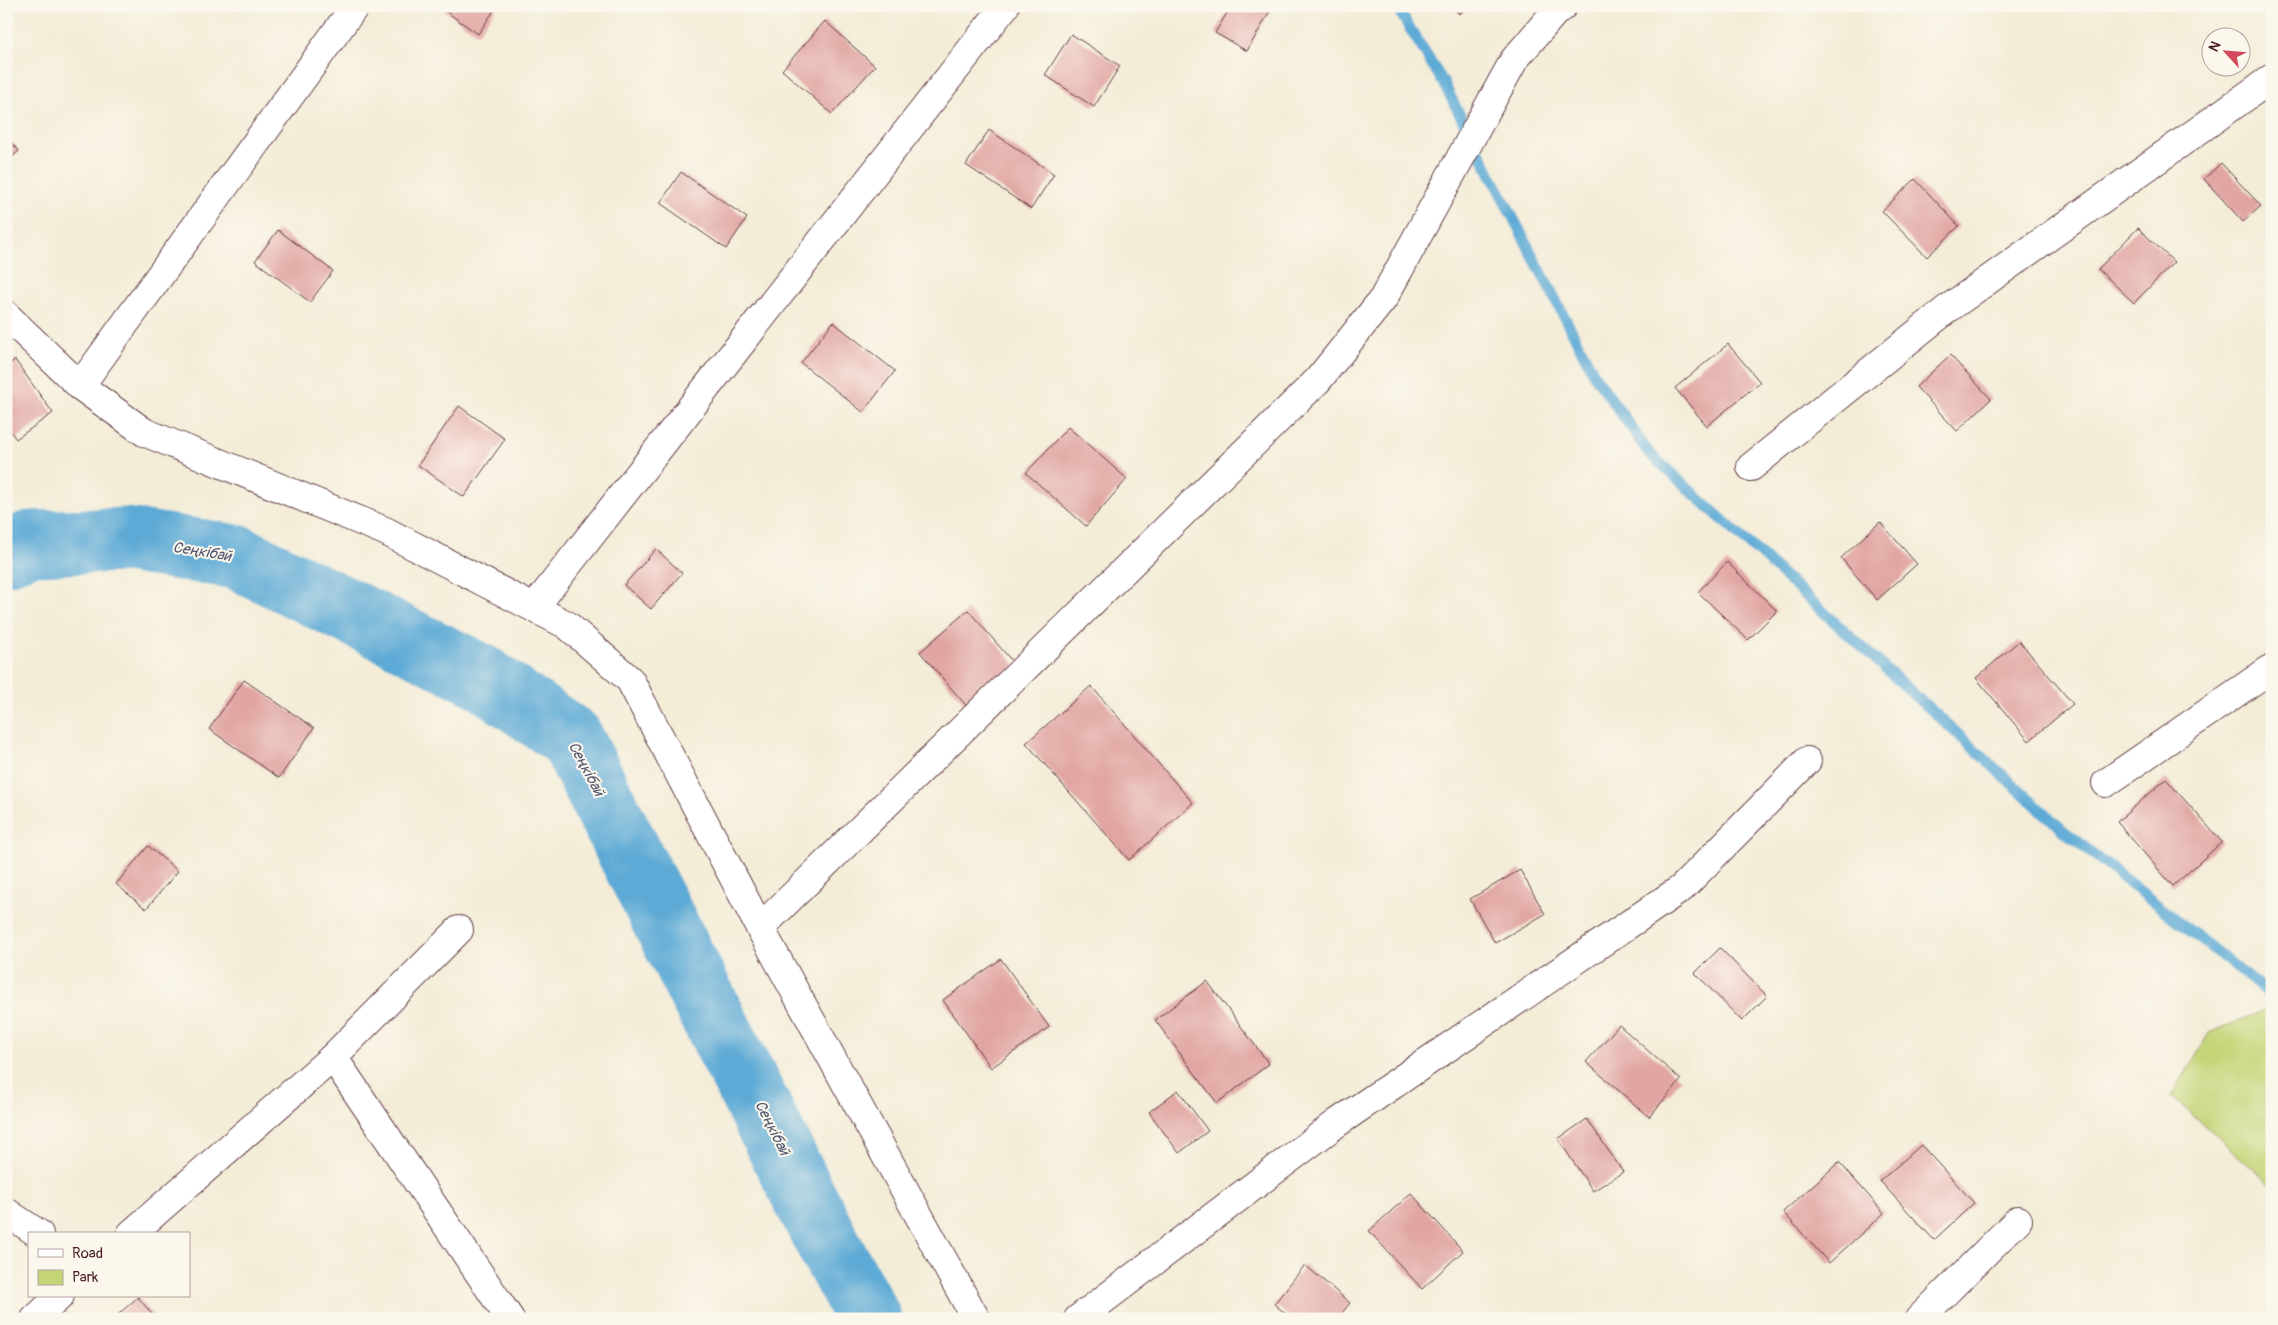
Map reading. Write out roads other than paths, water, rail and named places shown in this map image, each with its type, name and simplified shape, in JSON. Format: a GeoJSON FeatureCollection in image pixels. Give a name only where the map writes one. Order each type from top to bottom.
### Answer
{"type":"FeatureCollection","features":[{"type":"Feature","properties":{"kind":"street"},"geometry":{"type":"LineString","coordinates":[[80,386],[355,6]]}},
{"type":"Feature","properties":{"kind":"street"},"geometry":{"type":"LineString","coordinates":[[534,608],[1005,6]]}},
{"type":"Feature","properties":{"kind":"street"},"geometry":{"type":"LineString","coordinates":[[760,928],[1318,380],[1383,299],[1514,60],[1556,11],[1563,6]]}},
{"type":"Feature","properties":{"kind":"street"},"geometry":{"type":"LineString","coordinates":[[1751,467],[1946,310],[2272,78]]}},
{"type":"Feature","properties":{"kind":"street"},"geometry":{"type":"LineString","coordinates":[[6,316],[80,386],[144,432],[385,531],[567,625],[630,680],[760,928],[976,1319]]}},
{"type":"Feature","properties":{"kind":"street"},"geometry":{"type":"LineString","coordinates":[[2106,783],[2272,668]]}},
{"type":"Feature","properties":{"kind":"street"},"geometry":{"type":"LineString","coordinates":[[1078,1319],[1337,1123],[1682,888],[1807,761]]}},
{"type":"Feature","properties":{"kind":"street"},"geometry":{"type":"LineString","coordinates":[[133,1232],[333,1057],[459,930]]}},
{"type":"Feature","properties":{"kind":"street"},"geometry":{"type":"LineString","coordinates":[[333,1057],[510,1319]]}},
{"type":"Feature","properties":{"kind":"street"},"geometry":{"type":"LineString","coordinates":[[6,1212],[36,1232]]}},
{"type":"Feature","properties":{"kind":"street"},"geometry":{"type":"LineString","coordinates":[[1919,1319],[2018,1220]]}},
{"type":"Feature","properties":{"kind":"street"},"geometry":{"type":"LineString","coordinates":[[35,1319],[58,1298]]}},
{"type":"Feature","properties":{"kind":"waterway"},"geometry":{"type":"LineString","coordinates":[[1396,6],[1443,82],[1595,376],[1649,453],[2063,830],[2272,996]]}},
{"type":"Feature","properties":{"kind":"waterway","name":"Сеңкібай"},"geometry":{"type":"LineString","coordinates":[[6,553],[30,543],[127,540],[237,557],[481,676],[571,738],[834,1255],[869,1319]]}}]}
